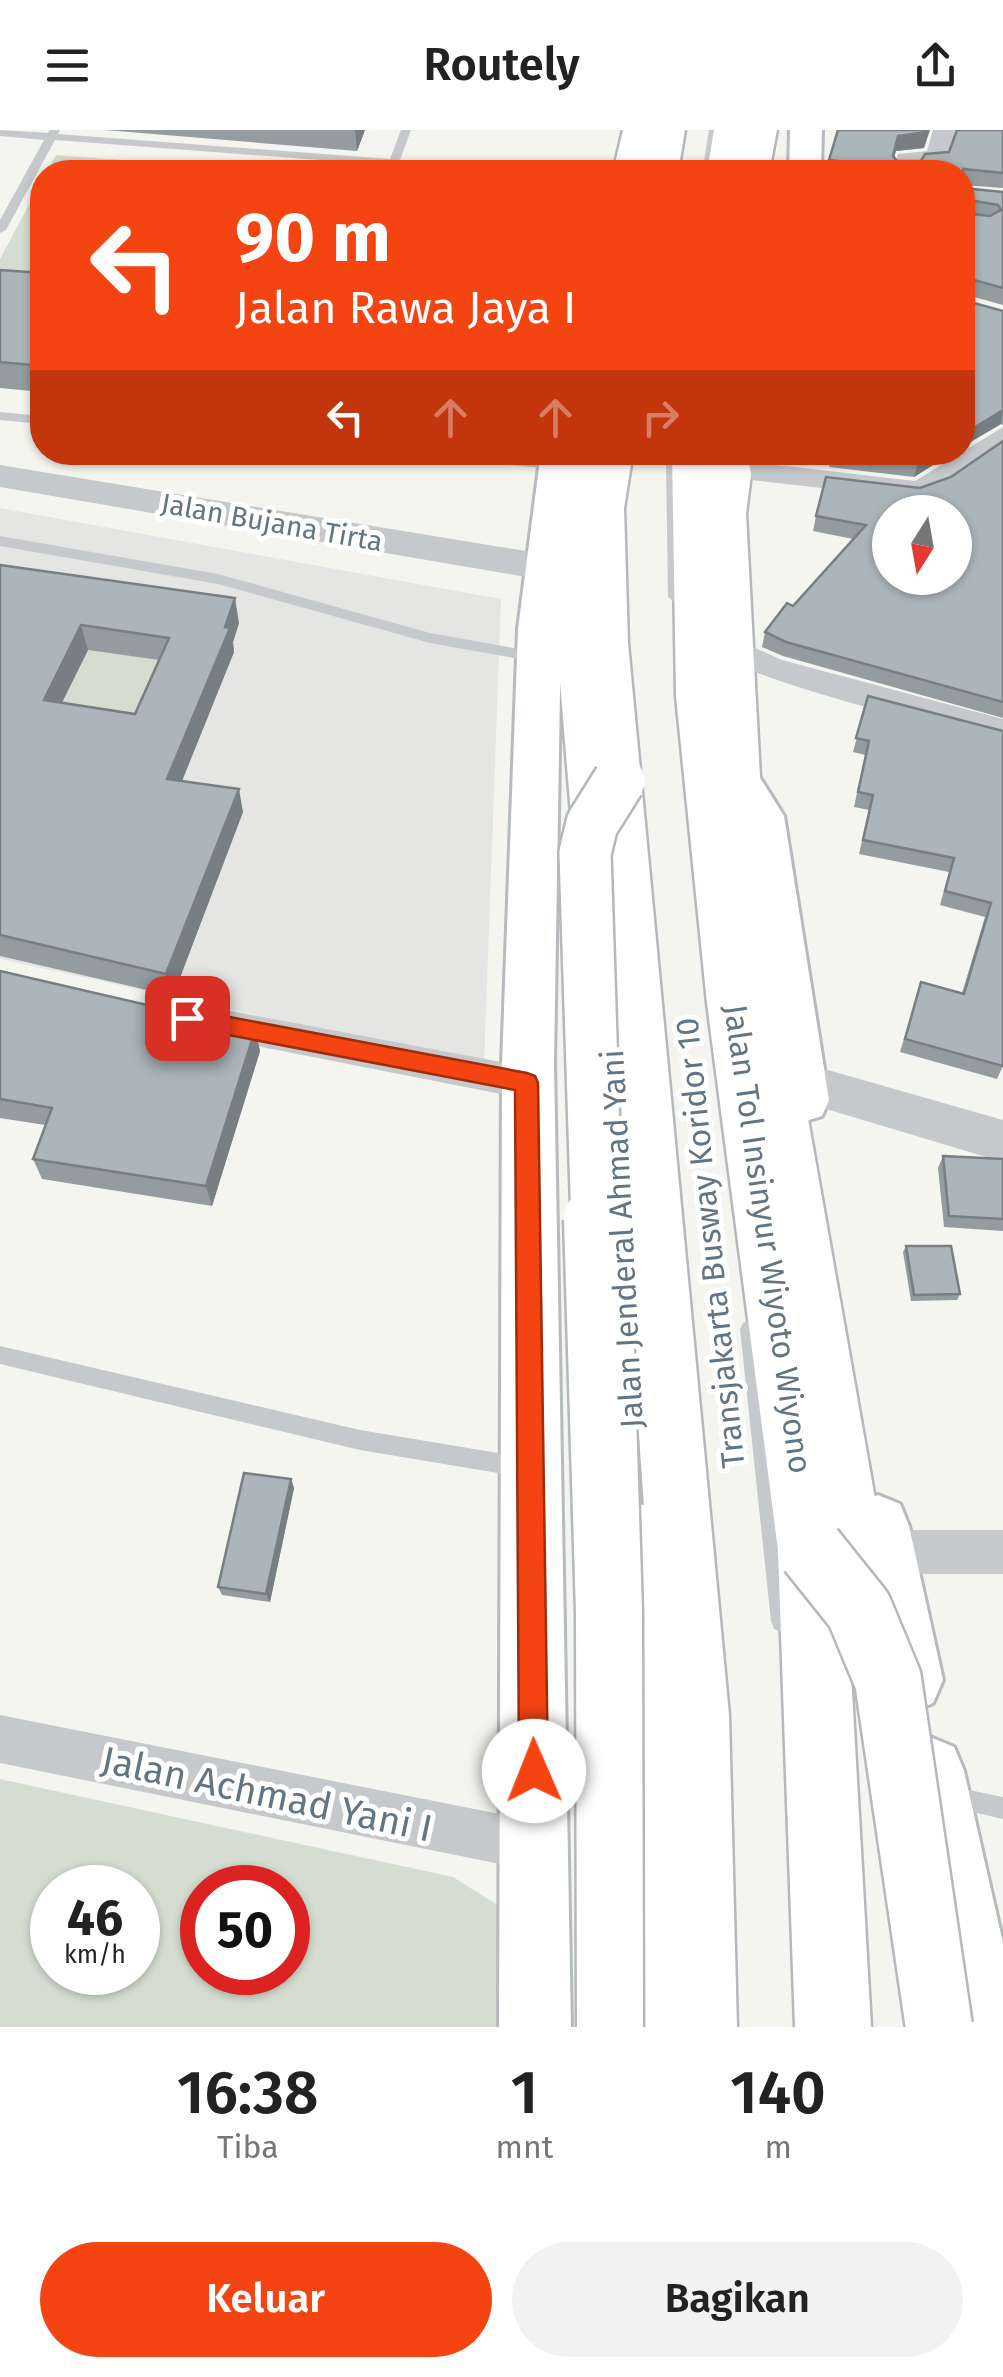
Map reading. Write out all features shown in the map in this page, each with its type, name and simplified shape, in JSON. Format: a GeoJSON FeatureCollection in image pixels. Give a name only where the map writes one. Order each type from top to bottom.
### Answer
{"type":"FeatureCollection","features":[{"type":"Feature","properties":{"kind":"highway"},"geometry":{"type":"LineString","coordinates":[[633,160],[640,130]]}},
{"type":"Feature","properties":{"kind":"highway"},"geometry":{"type":"LineString","coordinates":[[666,160],[672,130]]}},
{"type":"Feature","properties":{"kind":"highway"},"geometry":{"type":"LineString","coordinates":[[726,160],[731,130]]}},
{"type":"Feature","properties":{"kind":"highway"},"geometry":{"type":"LineString","coordinates":[[754,160],[760,130]]}},
{"type":"Feature","properties":{"kind":"highway","name":"Jalan Jenderal Ahmad Yani"},"geometry":{"type":"LineString","coordinates":[[570,465],[584,724],[600,864],[640,1578],[654,2027]]}},
{"type":"Feature","properties":{"kind":"highway"},"geometry":{"type":"LineString","coordinates":[[610,465],[603,508],[605,643],[694,1716],[699,2027]]}},
{"type":"Feature","properties":{"kind":"highway","name":"Jalan Tol Insinyur Wiyoto Wiyono"},"geometry":{"type":"LineString","coordinates":[[725,465],[698,696],[734,1002],[812,1550],[832,2027]]}},
{"type":"Feature","properties":{"kind":"highway"},"geometry":{"type":"LineString","coordinates":[[726,465],[728,647],[736,777],[730,818],[909,1898],[919,2027]]}},
{"type":"Feature","properties":{"kind":"highway"},"geometry":{"type":"LineString","coordinates":[[610,2027],[609,1612],[585,869],[592,824],[619,781]]}},
{"type":"Feature","properties":{"kind":"highway"},"geometry":{"type":"LineString","coordinates":[[812,1550],[852,1594],[872,1631],[888,1680],[940,2027]]}},
{"type":"Feature","properties":{"kind":"main road"},"geometry":{"type":"LineString","coordinates":[[805,160],[806,130]]}},
{"type":"Feature","properties":{"kind":"main road"},"geometry":{"type":"LineString","coordinates":[[535,2027],[527,1083],[538,657],[544,566],[568,465]]}},
{"type":"Feature","properties":{"kind":"main road"},"geometry":{"type":"LineString","coordinates":[[736,777],[761,816],[800,1082],[883,1552],[986,2027]]}},
{"type":"Feature","properties":{"kind":"street"},"geometry":{"type":"LineString","coordinates":[[906,160],[937,158],[945,130]]}},
{"type":"Feature","properties":{"kind":"street"},"geometry":{"type":"LineString","coordinates":[[975,456],[1003,436]]}},
{"type":"Feature","properties":{"kind":"street"},"geometry":{"type":"LineString","coordinates":[[758,465],[918,490],[962,465]]}},
{"type":"Feature","properties":{"kind":"street","name":"Jalan Bujana Tirta"},"geometry":{"type":"LineString","coordinates":[[0,476],[544,566]]}},
{"type":"Feature","properties":{"kind":"street"},"geometry":{"type":"LineString","coordinates":[[728,647],[772,668],[1003,731]]}},
{"type":"Feature","properties":{"kind":"street"},"geometry":{"type":"LineString","coordinates":[[168,1014],[527,1083]]}},
{"type":"Feature","properties":{"kind":"street"},"geometry":{"type":"LineString","coordinates":[[800,1082],[1003,1141]]}},
{"type":"Feature","properties":{"kind":"street"},"geometry":{"type":"LineString","coordinates":[[883,1552],[1003,1552]]}},
{"type":"Feature","properties":{"kind":"street","name":"Jalan Achmad Yani I"},"geometry":{"type":"LineString","coordinates":[[0,1738],[534,1846]]}},
{"type":"Feature","properties":{"kind":"lane"},"geometry":{"type":"LineString","coordinates":[[395,160],[406,130]]}},
{"type":"Feature","properties":{"kind":"lane"},"geometry":{"type":"LineString","coordinates":[[709,160],[714,130]]}},
{"type":"Feature","properties":{"kind":"lane"},"geometry":{"type":"LineString","coordinates":[[0,133],[54,133],[308,160]]}},
{"type":"Feature","properties":{"kind":"lane"},"geometry":{"type":"LineString","coordinates":[[39,160],[54,133]]}},
{"type":"Feature","properties":{"kind":"lane"},"geometry":{"type":"LineString","coordinates":[[0,230],[30,176]]}},
{"type":"Feature","properties":{"kind":"lane"},"geometry":{"type":"LineString","coordinates":[[0,416],[30,419]]}},
{"type":"Feature","properties":{"kind":"lane","name":"Transjakarta Busway Koridor 10"},"geometry":{"type":"LineString","coordinates":[[621,465],[616,572],[618,650],[683,1445],[712,1715],[716,2027]]}},
{"type":"Feature","properties":{"kind":"lane"},"geometry":{"type":"LineString","coordinates":[[673,465],[676,613]]}},
{"type":"Feature","properties":{"kind":"lane"},"geometry":{"type":"LineString","coordinates":[[0,541],[218,580],[430,638],[538,657]]}},
{"type":"Feature","properties":{"kind":"lane","name":"Transjakarta Busway Koridor 10"},"geometry":{"type":"LineString","coordinates":[[678,669],[714,1004]]}},
{"type":"Feature","properties":{"kind":"lane","name":"Transjakarta Busway Koridor 10"},"geometry":{"type":"LineString","coordinates":[[747,1300],[784,1637]]}},
{"type":"Feature","properties":{"kind":"lane"},"geometry":{"type":"LineString","coordinates":[[0,1355],[360,1440],[530,1468]]}},
{"type":"Feature","properties":{"kind":"lane"},"geometry":{"type":"LineString","coordinates":[[935,1794],[1003,1808]]}},
{"type":"Feature","properties":{"kind":"shaded area"},"geometry":{"type":"Polygon","coordinates":[[[56,155],[123,160],[53,160],[56,155]]]}},
{"type":"Feature","properties":{"kind":"shaded area"},"geometry":{"type":"Polygon","coordinates":[[[30,203],[30,272],[0,270],[0,259],[30,203]]]}},
{"type":"Feature","properties":{"kind":"shaded area"},"geometry":{"type":"Polygon","coordinates":[[[0,508],[501,599],[484,1065],[0,959],[0,508]]]}},
{"type":"Feature","properties":{"kind":"shaded area"},"geometry":{"type":"Polygon","coordinates":[[[88,650],[174,662],[141,738],[51,724],[88,650]]]}},
{"type":"Feature","properties":{"kind":"shaded area"},"geometry":{"type":"Polygon","coordinates":[[[0,1779],[453,1877],[499,1906],[517,2027],[0,2027],[0,1779]]]}},
{"type":"Feature","properties":{"kind":"building"},"geometry":{"type":"Polygon","coordinates":[[[838,130],[928,130],[898,136],[893,156],[896,160],[829,160],[838,130]]]}},
{"type":"Feature","properties":{"kind":"building"},"geometry":{"type":"Polygon","coordinates":[[[957,130],[1003,130],[1003,173],[975,170],[975,160],[922,160],[925,154],[949,152],[957,130]]]}},
{"type":"Feature","properties":{"kind":"building"},"geometry":{"type":"Polygon","coordinates":[[[975,189],[1003,192],[1003,288],[975,280],[975,214],[990,216],[1001,210],[998,205],[975,201],[975,189]]]}},
{"type":"Feature","properties":{"kind":"building"},"geometry":{"type":"Polygon","coordinates":[[[0,270],[30,272],[30,365],[0,362],[0,270]]]}},
{"type":"Feature","properties":{"kind":"building"},"geometry":{"type":"Polygon","coordinates":[[[975,303],[1003,311],[1003,410],[975,427],[975,303]]]}},
{"type":"Feature","properties":{"kind":"building"},"geometry":{"type":"Polygon","coordinates":[[[1003,441],[1003,702],[786,642],[765,632],[787,603],[793,606],[866,525],[816,516],[826,477],[920,488],[975,465],[975,460],[1003,441]]]}},
{"type":"Feature","properties":{"kind":"building"},"geometry":{"type":"Polygon","coordinates":[[[0,565],[235,598],[225,627],[230,628],[167,779],[239,789],[166,974],[0,935],[0,565]],[[81,625],[44,700],[135,714],[169,638],[81,625]]]}},
{"type":"Feature","properties":{"kind":"building"},"geometry":{"type":"Polygon","coordinates":[[[868,696],[1003,731],[1003,1066],[905,1039],[921,982],[964,994],[991,903],[945,891],[954,858],[863,840],[873,795],[858,792],[869,741],[856,738],[868,696]]]}},
{"type":"Feature","properties":{"kind":"building"},"geometry":{"type":"Polygon","coordinates":[[[0,971],[255,1030],[206,1186],[33,1159],[52,1108],[0,1099],[0,971]]]}},
{"type":"Feature","properties":{"kind":"building"},"geometry":{"type":"Polygon","coordinates":[[[943,1156],[1003,1159],[1003,1219],[949,1216],[943,1156]]]}},
{"type":"Feature","properties":{"kind":"building"},"geometry":{"type":"Polygon","coordinates":[[[906,1246],[951,1246],[960,1294],[914,1295],[906,1246]]]}},
{"type":"Feature","properties":{"kind":"building"},"geometry":{"type":"Polygon","coordinates":[[[244,1473],[291,1479],[266,1594],[218,1587],[244,1473]]]}},
{"type":"Feature","properties":{"kind":"route"},"geometry":{"type":"LineString","coordinates":[[187,1018],[527,1083],[534,1771]]}}]}
